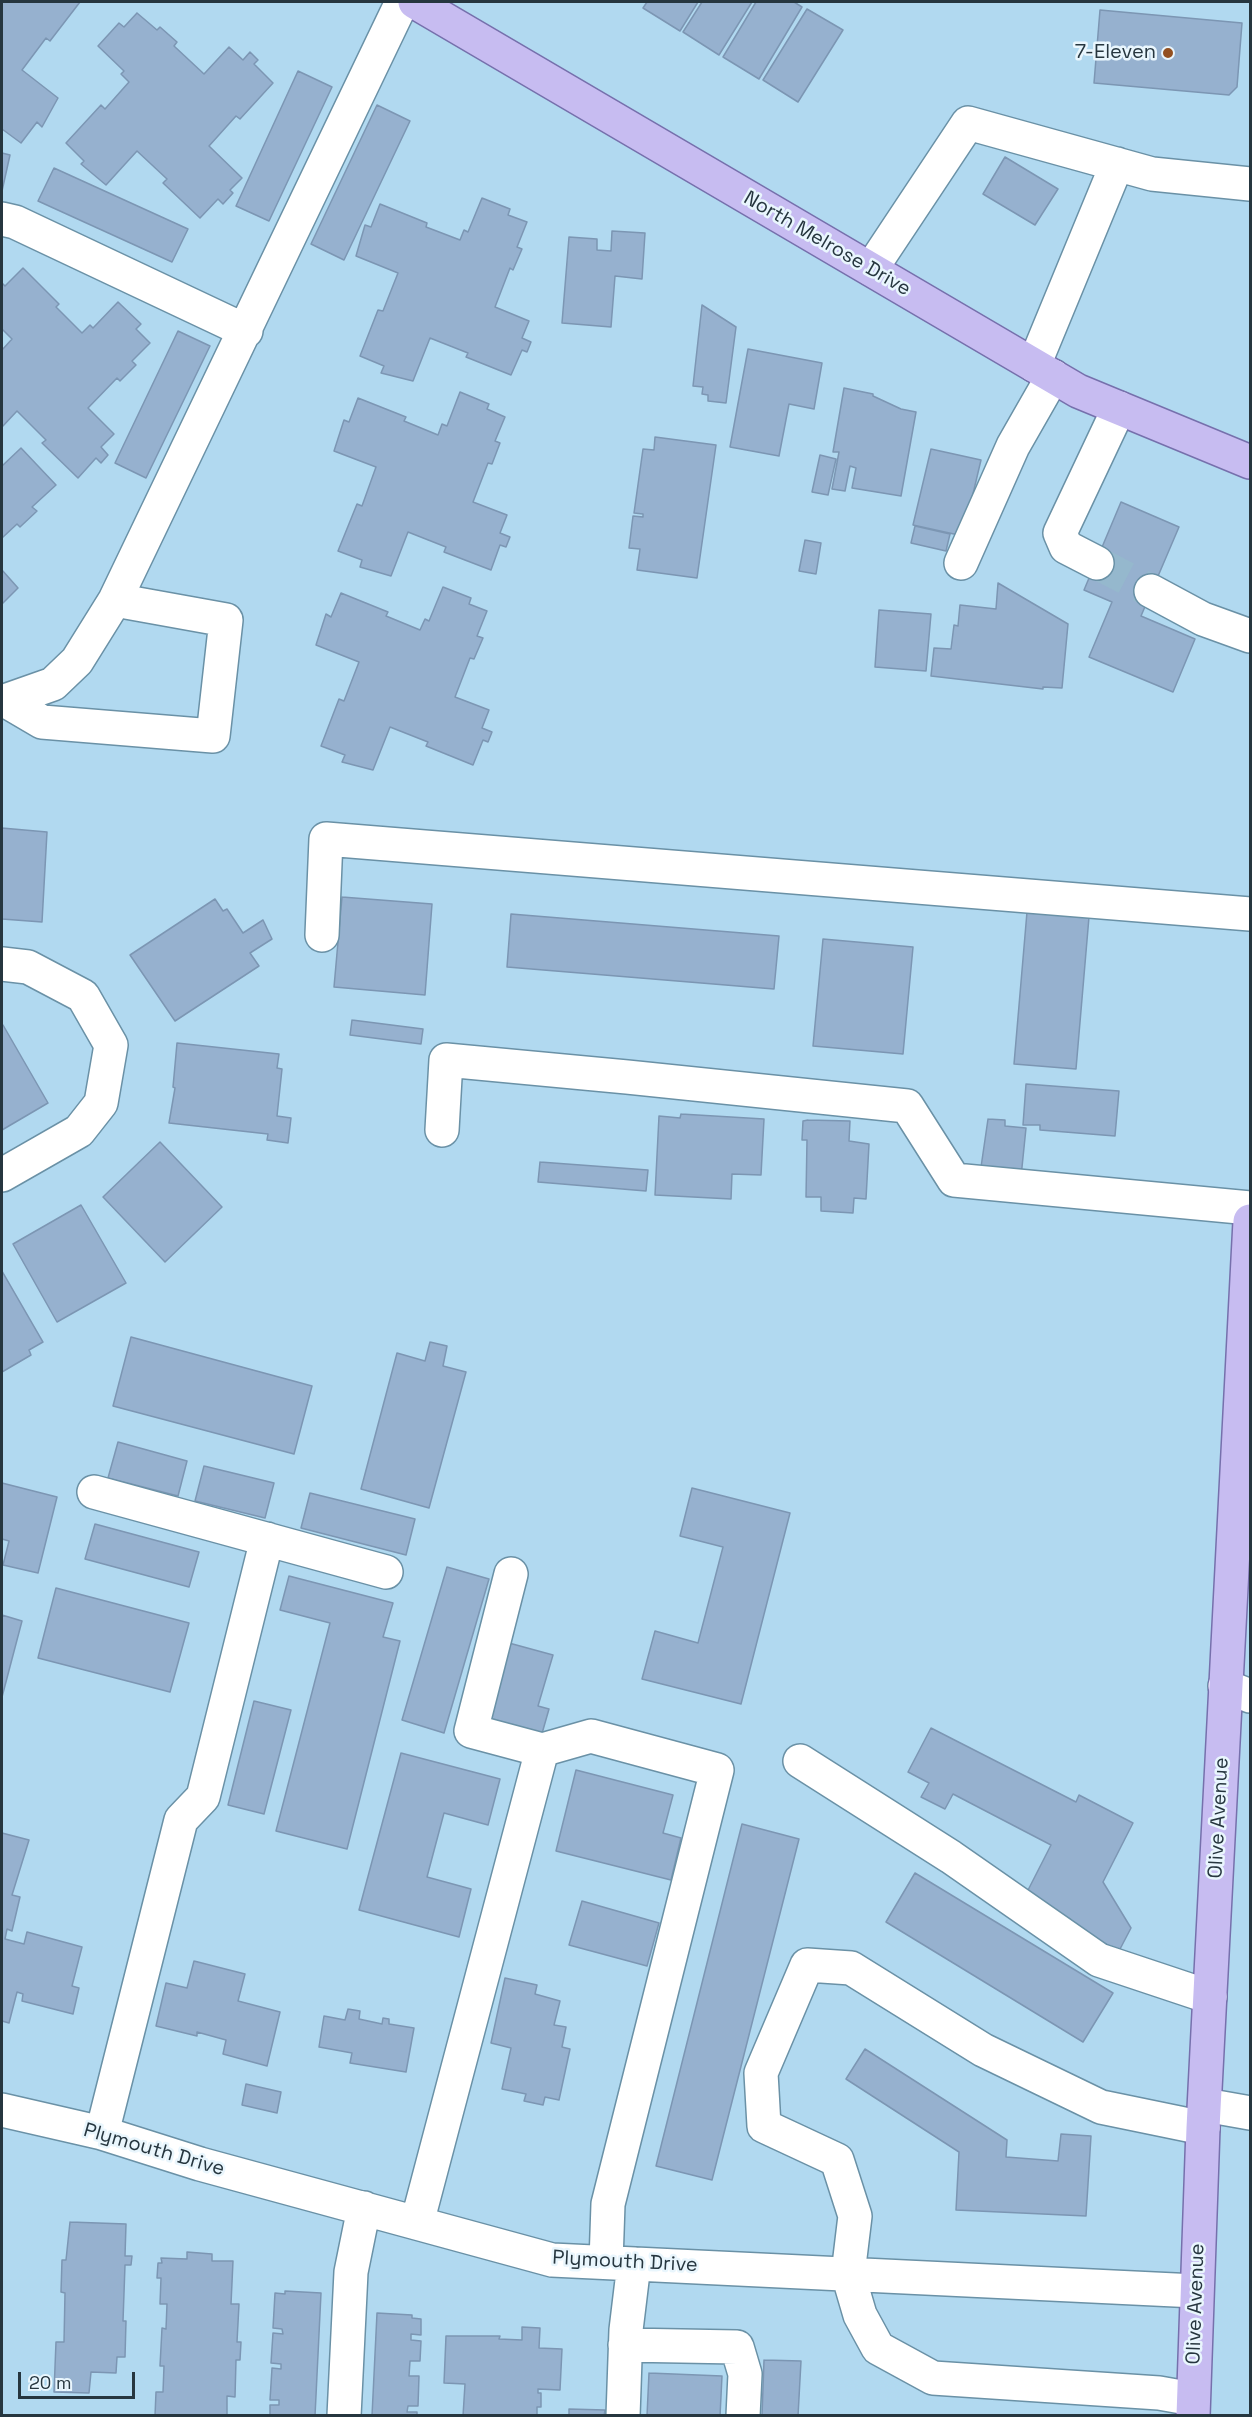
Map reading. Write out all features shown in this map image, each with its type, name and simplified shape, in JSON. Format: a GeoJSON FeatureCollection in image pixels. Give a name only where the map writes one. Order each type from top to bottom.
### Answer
{"type":"FeatureCollection","features":[{"type":"Feature","properties":{"kind":"main road","name":"North Melrose Drive"},"geometry":{"type":"LineString","coordinates":[[416,2],[1078,391],[1251,462]]}},
{"type":"Feature","properties":{"kind":"main road","name":"Olive Avenue"},"geometry":{"type":"LineString","coordinates":[[1193,2407],[1196,2291],[1210,1997],[1238,1691],[1251,1221]]}},
{"type":"Feature","properties":{"kind":"street"},"geometry":{"type":"LineString","coordinates":[[4,702],[53,684],[77,662],[115,600],[402,2]]}},
{"type":"Feature","properties":{"kind":"street"},"geometry":{"type":"LineString","coordinates":[[871,269],[968,123],[1152,174],[1251,184]]}},
{"type":"Feature","properties":{"kind":"street"},"geometry":{"type":"LineString","coordinates":[[961,563],[1013,446],[1043,371],[1117,164]]}},
{"type":"Feature","properties":{"kind":"street"},"geometry":{"type":"LineString","coordinates":[[2,219],[15,222],[246,331]]}},
{"type":"Feature","properties":{"kind":"street"},"geometry":{"type":"LineString","coordinates":[[1097,563],[1066,547],[1060,533],[1119,408]]}},
{"type":"Feature","properties":{"kind":"street"},"geometry":{"type":"LineString","coordinates":[[1151,591],[1203,618],[1251,636]]}},
{"type":"Feature","properties":{"kind":"street"},"geometry":{"type":"LineString","coordinates":[[4,702],[42,722],[213,736],[226,620],[115,600]]}},
{"type":"Feature","properties":{"kind":"street"},"geometry":{"type":"LineString","coordinates":[[322,935],[326,839],[1251,914]]}},
{"type":"Feature","properties":{"kind":"street"},"geometry":{"type":"LineString","coordinates":[[2,964],[28,966],[83,996],[111,1045],[101,1103],[79,1131],[2,1175]]}},
{"type":"Feature","properties":{"kind":"street"},"geometry":{"type":"LineString","coordinates":[[442,1130],[446,1060],[627,1077],[907,1106],[954,1180],[1251,1208]]}},
{"type":"Feature","properties":{"kind":"street"},"geometry":{"type":"LineString","coordinates":[[94,1492],[386,1572]]}},
{"type":"Feature","properties":{"kind":"street"},"geometry":{"type":"LineString","coordinates":[[102,2133],[181,1820],[203,1797],[267,1539]]}},
{"type":"Feature","properties":{"kind":"street"},"geometry":{"type":"LineString","coordinates":[[511,1574],[471,1731],[542,1750],[591,1736],[717,1770],[608,2204],[620,2263],[625,2345],[622,2415]]}},
{"type":"Feature","properties":{"kind":"street"},"geometry":{"type":"LineString","coordinates":[[417,2223],[542,1750]]}},
{"type":"Feature","properties":{"kind":"street"},"geometry":{"type":"LineString","coordinates":[[800,1761],[996,1887],[1099,1960],[1210,1997]]}},
{"type":"Feature","properties":{"kind":"street"},"geometry":{"type":"LineString","coordinates":[[1193,2407],[1159,2393],[933,2378],[878,2348],[860,2315],[848,2274],[855,2216],[837,2160],[764,2126],[761,2073],[807,1965],[851,1968],[983,2050],[1101,2107],[1204,2117],[1251,2113]]}},
{"type":"Feature","properties":{"kind":"street","name":"Plymouth Drive"},"geometry":{"type":"LineString","coordinates":[[2,2110],[102,2133],[200,2164],[552,2260],[1196,2291]]}},
{"type":"Feature","properties":{"kind":"street"},"geometry":{"type":"LineString","coordinates":[[344,2415],[351,2272],[363,2208]]}},
{"type":"Feature","properties":{"kind":"street"},"geometry":{"type":"LineString","coordinates":[[625,2345],[737,2347],[745,2374],[743,2415]]}},
{"type":"Feature","properties":{"kind":"building"},"geometry":{"type":"Polygon","coordinates":[[[2,2],[80,2],[50,41],[46,38],[22,70],[58,98],[42,127],[37,122],[21,143],[2,129],[2,2]]]}},
{"type":"Feature","properties":{"kind":"building"},"geometry":{"type":"Polygon","coordinates":[[[647,2],[698,2],[680,31],[643,8],[647,2]]]}},
{"type":"Feature","properties":{"kind":"building"},"geometry":{"type":"Polygon","coordinates":[[[702,2],[752,2],[719,55],[683,32],[702,2]]]}},
{"type":"Feature","properties":{"kind":"building"},"geometry":{"type":"Polygon","coordinates":[[[756,2],[794,2],[802,7],[759,79],[723,57],[756,2]]]}},
{"type":"Feature","properties":{"kind":"building"},"geometry":{"type":"Polygon","coordinates":[[[807,9],[843,30],[798,102],[763,80],[807,9]]]}},
{"type":"Feature","properties":{"kind":"building","name":"7-Eleven"},"geometry":{"type":"Polygon","coordinates":[[[1100,10],[1242,23],[1237,87],[1229,95],[1094,83],[1100,10]]]}},
{"type":"Feature","properties":{"kind":"building"},"geometry":{"type":"Polygon","coordinates":[[[137,13],[157,30],[160,27],[177,42],[174,46],[204,74],[229,47],[243,60],[250,52],[258,60],[254,64],[273,83],[240,119],[236,116],[209,146],[242,178],[230,190],[233,193],[223,204],[218,199],[200,218],[163,183],[167,179],[137,151],[106,185],[81,164],[84,161],[66,143],[101,105],[105,109],[129,82],[121,74],[124,71],[98,46],[119,23],[124,27],[137,13]]]}},
{"type":"Feature","properties":{"kind":"building"},"geometry":{"type":"Polygon","coordinates":[[[298,71],[332,87],[269,221],[236,206],[298,71]]]}},
{"type":"Feature","properties":{"kind":"building"},"geometry":{"type":"Polygon","coordinates":[[[377,105],[410,121],[344,260],[311,244],[377,105]]]}},
{"type":"Feature","properties":{"kind":"building"},"geometry":{"type":"Polygon","coordinates":[[[2,153],[10,155],[2,191],[2,153]]]}},
{"type":"Feature","properties":{"kind":"building"},"geometry":{"type":"Polygon","coordinates":[[[1005,157],[1058,189],[1035,225],[983,194],[1005,157]]]}},
{"type":"Feature","properties":{"kind":"building"},"geometry":{"type":"Polygon","coordinates":[[[54,168],[188,229],[172,262],[38,201],[54,168]]]}},
{"type":"Feature","properties":{"kind":"building"},"geometry":{"type":"Polygon","coordinates":[[[482,198],[510,209],[508,215],[527,222],[517,247],[522,249],[513,270],[510,268],[495,307],[529,321],[522,338],[531,342],[527,352],[522,350],[511,375],[466,357],[468,353],[430,338],[413,381],[381,373],[384,366],[360,356],[378,310],[383,311],[398,273],[356,256],[365,225],[371,227],[380,204],[427,223],[426,227],[460,240],[464,230],[468,232],[482,198]]]}},
{"type":"Feature","properties":{"kind":"building"},"geometry":{"type":"Polygon","coordinates":[[[612,231],[645,233],[642,279],[615,276],[611,327],[562,323],[569,237],[597,239],[597,250],[611,251],[612,231]]]}},
{"type":"Feature","properties":{"kind":"building"},"geometry":{"type":"Polygon","coordinates":[[[23,268],[59,304],[56,307],[82,333],[90,325],[93,328],[118,302],[141,324],[136,329],[150,343],[132,361],[136,365],[120,381],[117,378],[88,408],[114,434],[101,447],[108,455],[101,463],[96,458],[78,478],[42,443],[46,440],[17,411],[2,427],[2,350],[12,339],[2,329],[2,283],[5,286],[23,268]]]}},
{"type":"Feature","properties":{"kind":"building"},"geometry":{"type":"Polygon","coordinates":[[[702,305],[736,327],[726,403],[708,401],[708,395],[702,394],[703,387],[693,386],[702,305]]]}},
{"type":"Feature","properties":{"kind":"building"},"geometry":{"type":"Polygon","coordinates":[[[178,331],[210,346],[146,478],[115,463],[178,331]]]}},
{"type":"Feature","properties":{"kind":"building"},"geometry":{"type":"Polygon","coordinates":[[[748,349],[822,363],[814,409],[789,404],[779,456],[730,447],[748,349]]]}},
{"type":"Feature","properties":{"kind":"building"},"geometry":{"type":"Polygon","coordinates":[[[844,388],[873,394],[901,409],[916,412],[901,496],[852,488],[856,468],[850,466],[845,491],[832,489],[839,452],[833,452],[844,388]]]}},
{"type":"Feature","properties":{"kind":"building"},"geometry":{"type":"Polygon","coordinates":[[[460,392],[489,404],[487,409],[505,417],[495,441],[500,443],[492,464],[488,463],[473,502],[507,515],[500,533],[510,537],[506,547],[500,545],[491,570],[444,552],[446,547],[408,532],[391,576],[360,567],[362,560],[338,551],[357,504],[362,506],[376,467],[334,451],[344,420],[349,422],[358,398],[406,417],[404,421],[438,435],[442,424],[447,426],[460,392]]]}},
{"type":"Feature","properties":{"kind":"building"},"geometry":{"type":"Polygon","coordinates":[[[655,437],[716,445],[697,578],[637,570],[640,549],[629,548],[633,516],[643,517],[643,514],[634,513],[643,449],[654,450],[655,437]]]}},
{"type":"Feature","properties":{"kind":"building"},"geometry":{"type":"Polygon","coordinates":[[[21,448],[56,485],[32,507],[37,511],[20,527],[17,524],[2,538],[2,466],[21,448]]]}},
{"type":"Feature","properties":{"kind":"building"},"geometry":{"type":"Polygon","coordinates":[[[931,449],[981,460],[963,536],[913,525],[931,449]]]}},
{"type":"Feature","properties":{"kind":"building"},"geometry":{"type":"Polygon","coordinates":[[[820,455],[836,459],[828,495],[812,492],[820,455]]]}},
{"type":"Feature","properties":{"kind":"building"},"geometry":{"type":"Polygon","coordinates":[[[1121,502],[1179,527],[1141,616],[1195,639],[1173,692],[1089,657],[1112,602],[1084,590],[1121,502]]]}},
{"type":"Feature","properties":{"kind":"building"},"geometry":{"type":"Polygon","coordinates":[[[915,526],[950,534],[946,551],[911,543],[915,526]]]}},
{"type":"Feature","properties":{"kind":"building"},"geometry":{"type":"Polygon","coordinates":[[[805,540],[821,543],[816,574],[799,571],[805,540]]]}},
{"type":"Feature","properties":{"kind":"building"},"geometry":{"type":"Polygon","coordinates":[[[2,570],[18,588],[2,604],[2,570]]]}},
{"type":"Feature","properties":{"kind":"building"},"geometry":{"type":"Polygon","coordinates":[[[998,583],[1068,624],[1062,688],[1043,687],[1043,689],[931,676],[934,648],[951,649],[954,625],[958,626],[960,605],[996,609],[998,583]]]}},
{"type":"Feature","properties":{"kind":"building"},"geometry":{"type":"Polygon","coordinates":[[[443,587],[471,598],[469,604],[487,611],[477,636],[483,638],[474,659],[470,658],[455,697],[489,710],[482,728],[492,732],[488,742],[483,740],[473,765],[426,746],[428,742],[390,727],[373,770],[342,762],[345,755],[321,746],[339,699],[344,701],[359,662],[316,645],[326,614],[331,617],[341,593],[388,612],[386,616],[420,630],[425,619],[429,621],[443,587]]]}},
{"type":"Feature","properties":{"kind":"building"},"geometry":{"type":"Polygon","coordinates":[[[879,610],[931,614],[926,671],[875,667],[879,610]]]}},
{"type":"Feature","properties":{"kind":"building"},"geometry":{"type":"Polygon","coordinates":[[[2,828],[47,832],[42,922],[2,919],[2,828]]]}},
{"type":"Feature","properties":{"kind":"building"},"geometry":{"type":"Polygon","coordinates":[[[342,897],[432,904],[425,995],[334,987],[342,897]]]}},
{"type":"Feature","properties":{"kind":"building"},"geometry":{"type":"Polygon","coordinates":[[[215,899],[223,911],[227,909],[243,933],[263,920],[272,939],[250,953],[259,966],[175,1021],[130,955],[215,899]]]}},
{"type":"Feature","properties":{"kind":"building"},"geometry":{"type":"Polygon","coordinates":[[[1027,912],[1089,917],[1076,1069],[1014,1064],[1027,912]]]}},
{"type":"Feature","properties":{"kind":"building"},"geometry":{"type":"Polygon","coordinates":[[[511,914],[779,936],[774,989],[507,967],[511,914]]]}},
{"type":"Feature","properties":{"kind":"building"},"geometry":{"type":"Polygon","coordinates":[[[823,939],[913,947],[903,1054],[813,1046],[823,939]]]}},
{"type":"Feature","properties":{"kind":"building"},"geometry":{"type":"Polygon","coordinates":[[[352,1020],[423,1029],[421,1044],[350,1035],[352,1020]]]}},
{"type":"Feature","properties":{"kind":"building"},"geometry":{"type":"Polygon","coordinates":[[[2,1026],[48,1103],[2,1130],[2,1026]]]}},
{"type":"Feature","properties":{"kind":"building"},"geometry":{"type":"Polygon","coordinates":[[[177,1043],[279,1054],[277,1068],[282,1069],[277,1116],[291,1118],[288,1143],[267,1140],[268,1134],[169,1123],[175,1088],[173,1087],[177,1043]]]}},
{"type":"Feature","properties":{"kind":"building"},"geometry":{"type":"Polygon","coordinates":[[[1026,1084],[1119,1091],[1115,1136],[1040,1130],[1040,1125],[1023,1125],[1026,1084]]]}},
{"type":"Feature","properties":{"kind":"building"},"geometry":{"type":"Polygon","coordinates":[[[681,1114],[764,1119],[761,1175],[732,1174],[731,1199],[655,1195],[659,1116],[680,1118],[681,1114]]]}},
{"type":"Feature","properties":{"kind":"building"},"geometry":{"type":"Polygon","coordinates":[[[988,1119],[1005,1120],[1005,1126],[1026,1128],[1021,1177],[980,1174],[988,1119]]]}},
{"type":"Feature","properties":{"kind":"building"},"geometry":{"type":"Polygon","coordinates":[[[803,1121],[850,1121],[849,1141],[869,1144],[866,1199],[854,1198],[853,1213],[821,1211],[821,1197],[806,1197],[807,1140],[802,1140],[803,1121]]]}},
{"type":"Feature","properties":{"kind":"building"},"geometry":{"type":"Polygon","coordinates":[[[160,1142],[222,1207],[165,1262],[103,1197],[160,1142]]]}},
{"type":"Feature","properties":{"kind":"building"},"geometry":{"type":"Polygon","coordinates":[[[540,1162],[648,1170],[646,1191],[538,1182],[540,1162]]]}},
{"type":"Feature","properties":{"kind":"building"},"geometry":{"type":"Polygon","coordinates":[[[81,1205],[126,1283],[57,1322],[13,1244],[81,1205]]]}},
{"type":"Feature","properties":{"kind":"building"},"geometry":{"type":"Polygon","coordinates":[[[2,1271],[43,1342],[29,1350],[31,1355],[2,1372],[2,1271]]]}},
{"type":"Feature","properties":{"kind":"building"},"geometry":{"type":"Polygon","coordinates":[[[131,1337],[312,1386],[294,1454],[113,1406],[131,1337]]]}},
{"type":"Feature","properties":{"kind":"building"},"geometry":{"type":"Polygon","coordinates":[[[430,1342],[447,1346],[443,1366],[466,1372],[429,1508],[361,1489],[397,1353],[425,1361],[430,1342]]]}},
{"type":"Feature","properties":{"kind":"building"},"geometry":{"type":"Polygon","coordinates":[[[118,1442],[187,1461],[178,1496],[108,1478],[118,1442]]]}},
{"type":"Feature","properties":{"kind":"building"},"geometry":{"type":"Polygon","coordinates":[[[204,1466],[274,1483],[265,1518],[195,1501],[204,1466]]]}},
{"type":"Feature","properties":{"kind":"building"},"geometry":{"type":"Polygon","coordinates":[[[2,1483],[57,1497],[38,1573],[3,1565],[9,1541],[2,1539],[2,1483]]]}},
{"type":"Feature","properties":{"kind":"building"},"geometry":{"type":"Polygon","coordinates":[[[692,1488],[790,1513],[741,1704],[642,1679],[655,1631],[698,1643],[723,1547],[680,1536],[692,1488]]]}},
{"type":"Feature","properties":{"kind":"building"},"geometry":{"type":"Polygon","coordinates":[[[310,1493],[415,1519],[406,1555],[301,1528],[310,1493]]]}},
{"type":"Feature","properties":{"kind":"building"},"geometry":{"type":"Polygon","coordinates":[[[95,1524],[199,1552],[189,1587],[85,1559],[95,1524]]]}},
{"type":"Feature","properties":{"kind":"building"},"geometry":{"type":"Polygon","coordinates":[[[447,1567],[489,1579],[444,1733],[402,1720],[447,1567]]]}},
{"type":"Feature","properties":{"kind":"building"},"geometry":{"type":"Polygon","coordinates":[[[289,1576],[393,1603],[383,1637],[400,1641],[347,1849],[276,1831],[330,1623],[280,1610],[289,1576]]]}},
{"type":"Feature","properties":{"kind":"building"},"geometry":{"type":"Polygon","coordinates":[[[56,1588],[189,1623],[170,1692],[38,1658],[56,1588]]]}},
{"type":"Feature","properties":{"kind":"building"},"geometry":{"type":"Polygon","coordinates":[[[2,1615],[22,1621],[2,1697],[2,1615]]]}},
{"type":"Feature","properties":{"kind":"building"},"geometry":{"type":"Polygon","coordinates":[[[509,1643],[553,1655],[538,1706],[549,1709],[541,1737],[487,1722],[509,1643]]]}},
{"type":"Feature","properties":{"kind":"building"},"geometry":{"type":"Polygon","coordinates":[[[254,1701],[291,1710],[264,1814],[228,1805],[254,1701]]]}},
{"type":"Feature","properties":{"kind":"building"},"geometry":{"type":"Polygon","coordinates":[[[931,1728],[1076,1802],[1079,1795],[1133,1823],[1103,1882],[1131,1928],[1119,1951],[1068,1924],[1070,1919],[1025,1896],[1051,1845],[953,1794],[945,1809],[921,1797],[929,1783],[908,1772],[931,1728]]]}},
{"type":"Feature","properties":{"kind":"building"},"geometry":{"type":"Polygon","coordinates":[[[401,1753],[500,1779],[488,1825],[444,1813],[427,1877],[471,1889],[459,1937],[359,1910],[401,1753]]]}},
{"type":"Feature","properties":{"kind":"building"},"geometry":{"type":"Polygon","coordinates":[[[576,1770],[673,1795],[663,1833],[681,1838],[671,1880],[556,1851],[576,1770]]]}},
{"type":"Feature","properties":{"kind":"building"},"geometry":{"type":"Polygon","coordinates":[[[742,1824],[799,1839],[712,2180],[656,2166],[742,1824]]]}},
{"type":"Feature","properties":{"kind":"building"},"geometry":{"type":"Polygon","coordinates":[[[2,1833],[29,1840],[12,1895],[20,1897],[12,1931],[7,1929],[5,1939],[24,1944],[27,1932],[82,1947],[72,1986],[79,1988],[73,2014],[22,2001],[23,1994],[17,1992],[9,2023],[2,2021],[2,1833]]]}},
{"type":"Feature","properties":{"kind":"building"},"geometry":{"type":"Polygon","coordinates":[[[915,1873],[1113,1993],[1083,2042],[886,1922],[915,1873]]]}},
{"type":"Feature","properties":{"kind":"building"},"geometry":{"type":"Polygon","coordinates":[[[582,1901],[659,1923],[647,1966],[569,1945],[582,1901]]]}},
{"type":"Feature","properties":{"kind":"building"},"geometry":{"type":"Polygon","coordinates":[[[194,1961],[245,1974],[238,2001],[280,2012],[267,2066],[223,2054],[226,2040],[197,2032],[197,2036],[156,2026],[166,1983],[187,1988],[194,1961]]]}},
{"type":"Feature","properties":{"kind":"building"},"geometry":{"type":"Polygon","coordinates":[[[505,1978],[537,1985],[535,1994],[560,2001],[554,2025],[566,2027],[562,2047],[570,2049],[559,2100],[545,2097],[543,2105],[524,2101],[526,2094],[502,2089],[511,2048],[491,2043],[505,1978]]]}},
{"type":"Feature","properties":{"kind":"building"},"geometry":{"type":"Polygon","coordinates":[[[348,2009],[360,2011],[359,2019],[382,2024],[383,2018],[389,2019],[389,2024],[414,2028],[406,2072],[350,2063],[352,2053],[319,2047],[324,2016],[345,2020],[348,2009]]]}},
{"type":"Feature","properties":{"kind":"building"},"geometry":{"type":"Polygon","coordinates":[[[865,2049],[1007,2140],[1006,2157],[1058,2161],[1061,2134],[1091,2136],[1086,2216],[956,2210],[959,2152],[846,2079],[865,2049]]]}},
{"type":"Feature","properties":{"kind":"building"},"geometry":{"type":"Polygon","coordinates":[[[246,2084],[281,2092],[277,2113],[242,2105],[246,2084]]]}},
{"type":"Feature","properties":{"kind":"building"},"geometry":{"type":"Polygon","coordinates":[[[70,2222],[126,2224],[125,2256],[132,2256],[131,2265],[125,2265],[123,2321],[126,2321],[125,2357],[117,2357],[116,2373],[91,2372],[89,2393],[54,2392],[56,2342],[64,2342],[65,2293],[61,2292],[62,2260],[66,2260],[70,2222]]]}},
{"type":"Feature","properties":{"kind":"building"},"geometry":{"type":"Polygon","coordinates":[[[187,2252],[212,2254],[212,2261],[233,2261],[231,2304],[239,2304],[237,2342],[241,2342],[240,2360],[236,2360],[235,2397],[227,2396],[227,2416],[155,2416],[156,2392],[163,2392],[164,2366],[160,2366],[162,2328],[166,2329],[167,2304],[160,2304],[161,2278],[157,2278],[158,2263],[162,2263],[161,2258],[187,2259],[187,2252]]]}},
{"type":"Feature","properties":{"kind":"building"},"geometry":{"type":"Polygon","coordinates":[[[285,2291],[321,2293],[315,2416],[270,2416],[270,2405],[279,2405],[279,2400],[270,2400],[272,2368],[281,2369],[281,2364],[271,2363],[273,2333],[283,2334],[282,2329],[273,2328],[275,2293],[285,2294],[285,2291]]]}},
{"type":"Feature","properties":{"kind":"building"},"geometry":{"type":"Polygon","coordinates":[[[377,2313],[412,2315],[412,2318],[421,2319],[421,2335],[411,2334],[411,2340],[421,2341],[420,2361],[410,2361],[409,2376],[419,2376],[418,2406],[408,2406],[407,2412],[417,2412],[417,2416],[372,2416],[377,2313]]]}},
{"type":"Feature","properties":{"kind":"building"},"geometry":{"type":"Polygon","coordinates":[[[522,2327],[540,2328],[539,2348],[562,2349],[560,2390],[538,2389],[538,2393],[541,2393],[541,2407],[537,2407],[537,2416],[463,2416],[465,2384],[444,2383],[446,2336],[500,2336],[499,2339],[522,2340],[522,2327]]]}},
{"type":"Feature","properties":{"kind":"building"},"geometry":{"type":"Polygon","coordinates":[[[764,2360],[801,2361],[798,2416],[762,2416],[764,2360]]]}},
{"type":"Feature","properties":{"kind":"building"},"geometry":{"type":"Polygon","coordinates":[[[649,2373],[722,2376],[720,2416],[647,2416],[649,2373]]]}},
{"type":"Feature","properties":{"kind":"building"},"geometry":{"type":"Polygon","coordinates":[[[569,2409],[605,2410],[604,2416],[569,2416],[569,2409]]]}},
{"type":"Feature","properties":{"kind":"tunnel"},"geometry":{"type":"LineString","coordinates":[[1097,563],[1151,591]]}},
{"type":"Feature","properties":{"kind":"place","name":"7-Eleven"},"geometry":{"type":"Point","coordinates":[1168,53]}}]}
